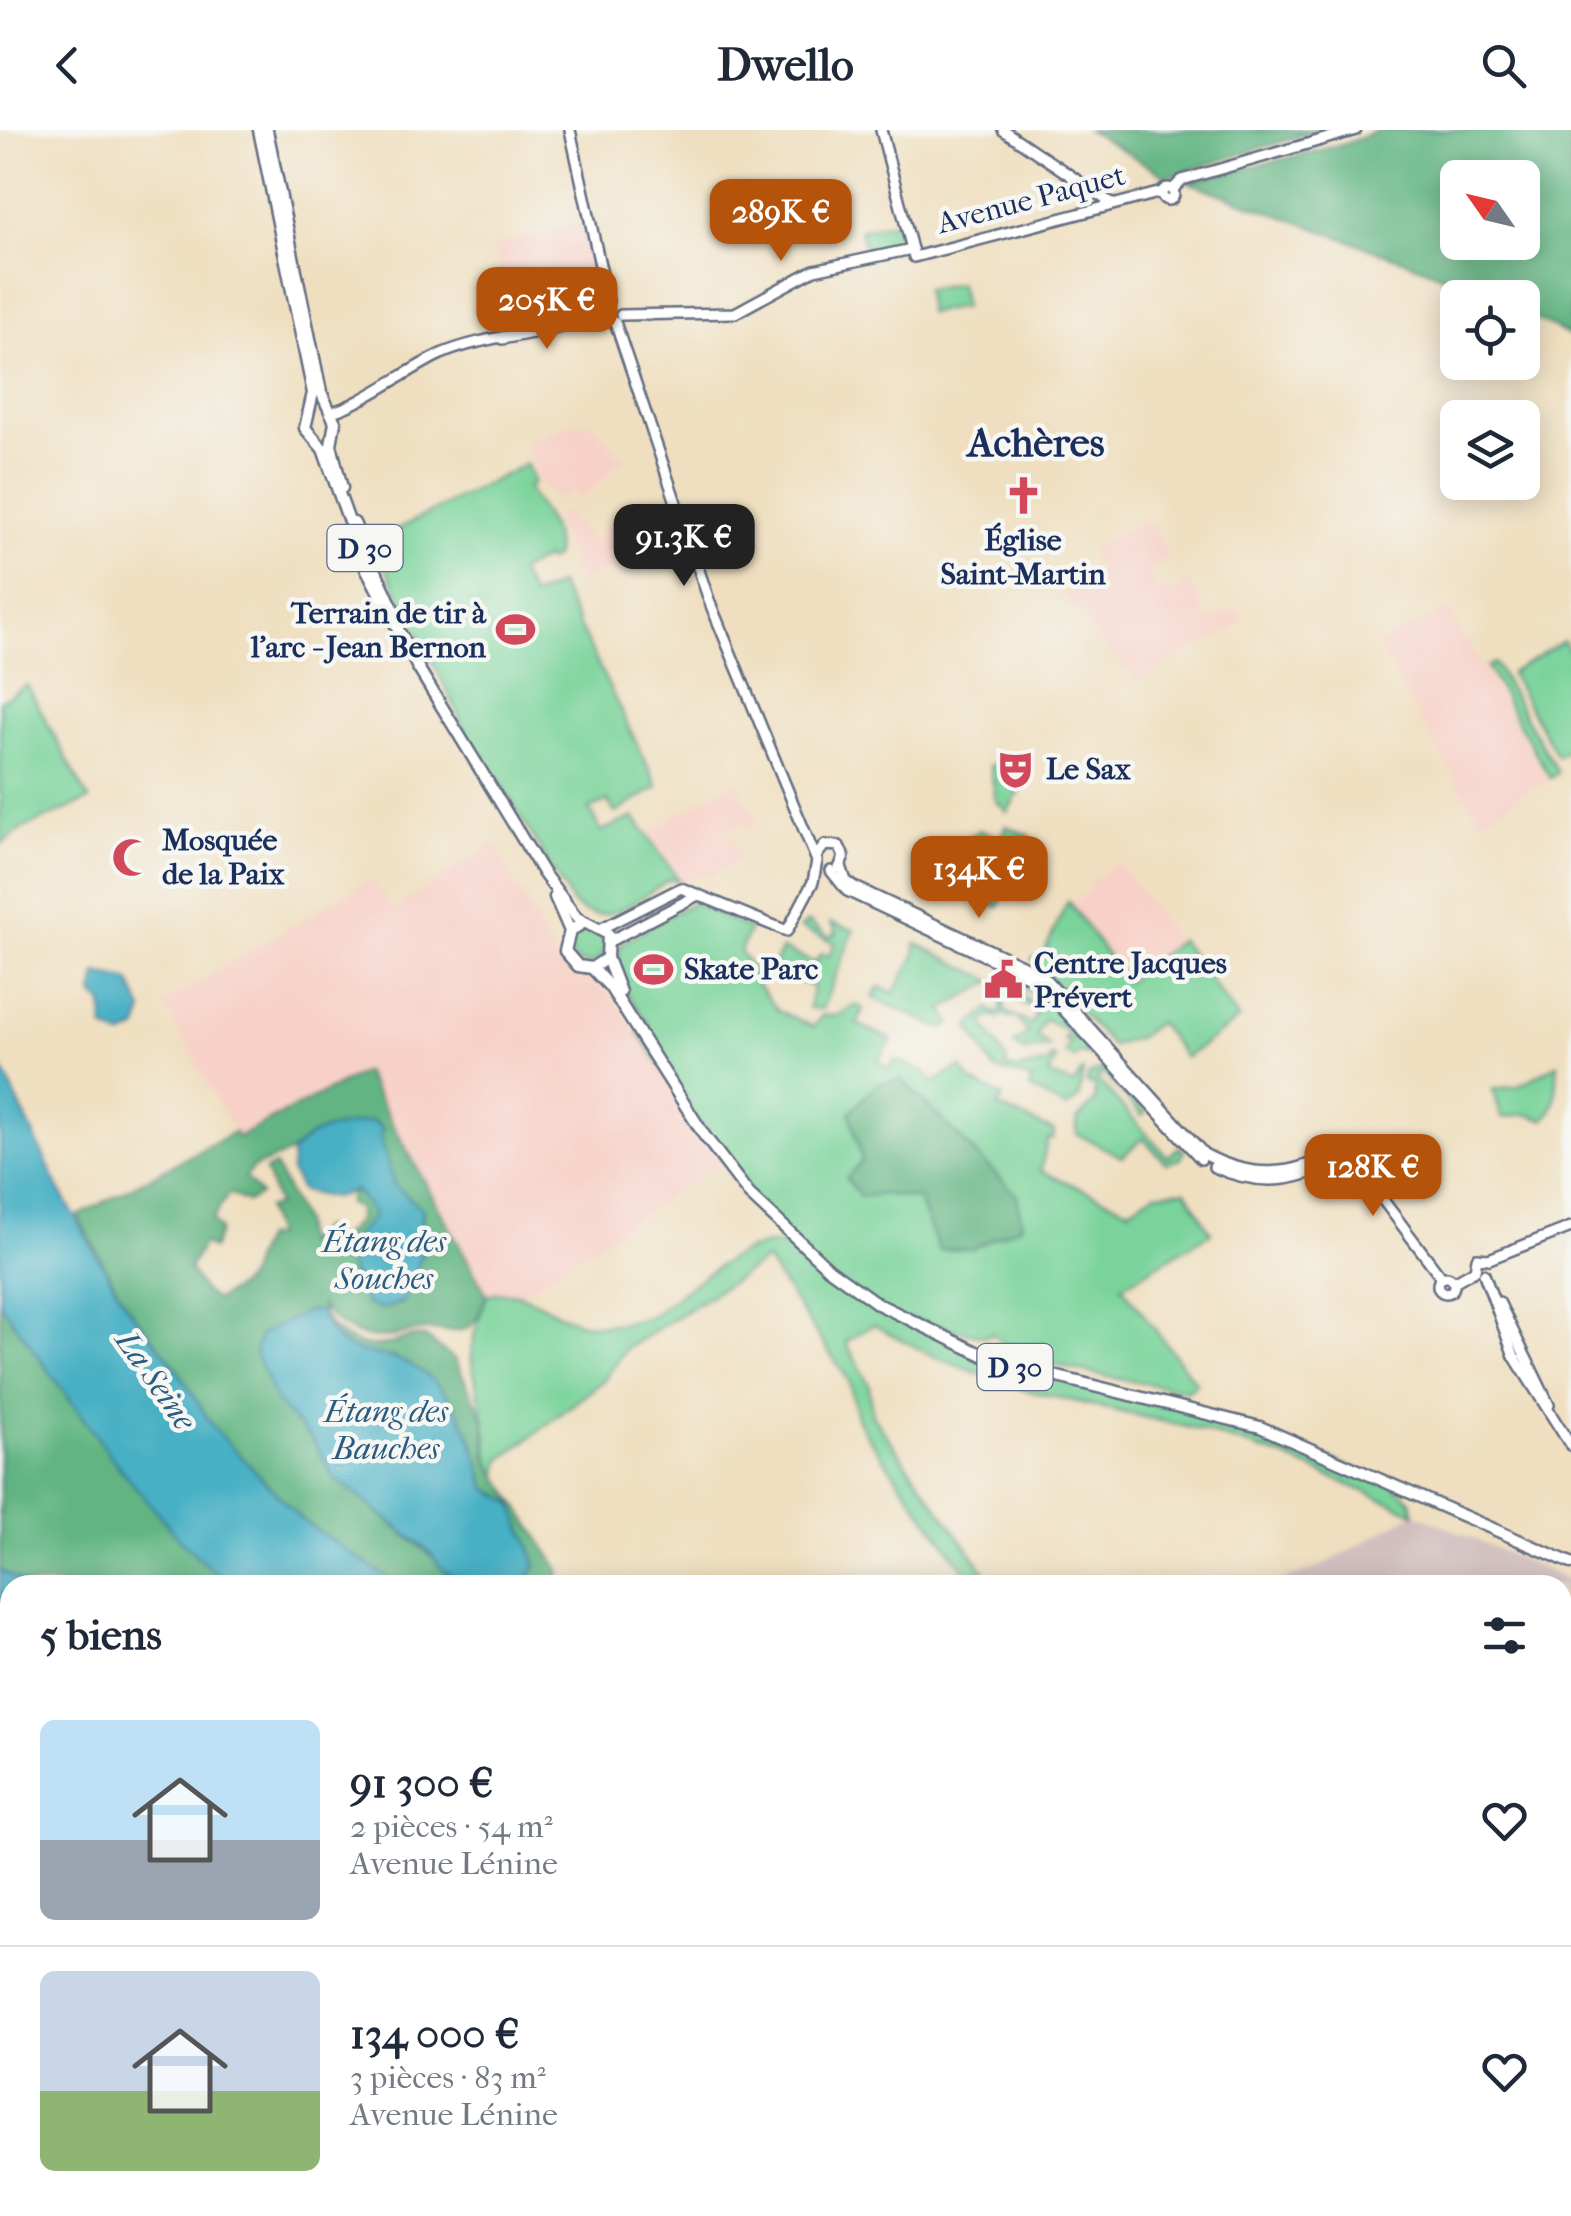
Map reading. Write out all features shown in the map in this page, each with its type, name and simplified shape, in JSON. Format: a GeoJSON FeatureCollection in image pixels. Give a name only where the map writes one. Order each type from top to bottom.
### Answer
{"type":"FeatureCollection","features":[{"type":"Feature","properties":{"kind":"main road"},"geometry":{"type":"LineString","coordinates":[[259,130],[313,394],[305,428],[315,438],[332,432],[329,412],[266,130]]}},
{"type":"Feature","properties":{"kind":"main road"},"geometry":{"type":"LineString","coordinates":[[311,411],[329,412]]}},
{"type":"Feature","properties":{"kind":"main road","name":"D 30"},"geometry":{"type":"LineString","coordinates":[[332,432],[353,520],[428,680]]}},
{"type":"Feature","properties":{"kind":"main road","name":"D 30"},"geometry":{"type":"LineString","coordinates":[[315,438],[380,599],[544,874],[570,931]]}},
{"type":"Feature","properties":{"kind":"main road","name":"D 30"},"geometry":{"type":"LineString","coordinates":[[544,874],[583,923]]}},
{"type":"Feature","properties":{"kind":"main road"},"geometry":{"type":"LineString","coordinates":[[583,923],[602,928],[610,942],[607,958],[592,968],[578,966],[569,957],[565,944],[570,931],[583,923]]}},
{"type":"Feature","properties":{"kind":"main road","name":"D 30"},"geometry":{"type":"LineString","coordinates":[[607,958],[616,986],[704,1135]]}},
{"type":"Feature","properties":{"kind":"main road","name":"D 30"},"geometry":{"type":"LineString","coordinates":[[592,968],[610,986],[704,1135],[749,1194],[798,1243],[866,1296],[924,1329],[1028,1371],[1260,1427],[1571,1561]]}},
{"type":"Feature","properties":{"kind":"street"},"geometry":{"type":"LineString","coordinates":[[570,130],[604,310]]}},
{"type":"Feature","properties":{"kind":"street"},"geometry":{"type":"LineString","coordinates":[[881,130],[913,253]]}},
{"type":"Feature","properties":{"kind":"street"},"geometry":{"type":"LineString","coordinates":[[1004,130],[1111,203]]}},
{"type":"Feature","properties":{"kind":"street","name":"Avenue Paquet"},"geometry":{"type":"LineString","coordinates":[[618,315],[735,313],[814,270],[913,253],[1167,191],[1182,180],[1356,130]]}},
{"type":"Feature","properties":{"kind":"street"},"geometry":{"type":"LineString","coordinates":[[329,412],[347,409],[380,386],[442,354],[489,339],[512,339],[604,310],[618,315]]}},
{"type":"Feature","properties":{"kind":"street"},"geometry":{"type":"LineString","coordinates":[[604,310],[618,315]]}},
{"type":"Feature","properties":{"kind":"street"},"geometry":{"type":"LineString","coordinates":[[602,928],[676,888],[780,932],[790,930],[813,882],[817,858],[710,603],[618,315]]}},
{"type":"Feature","properties":{"kind":"street"},"geometry":{"type":"LineString","coordinates":[[332,432],[380,386]]}},
{"type":"Feature","properties":{"kind":"street"},"geometry":{"type":"LineString","coordinates":[[809,834],[842,850],[834,869],[813,882]]}},
{"type":"Feature","properties":{"kind":"street"},"geometry":{"type":"LineString","coordinates":[[817,858],[828,844]]}},
{"type":"Feature","properties":{"kind":"street"},"geometry":{"type":"LineString","coordinates":[[817,858],[834,869],[847,891],[1036,980],[1068,1010],[1187,1149],[1213,1166],[1255,1181],[1287,1180],[1310,1174],[1344,1148],[1432,1264],[1446,1293],[1452,1291],[1454,1282],[1492,1265],[1489,1259]]}},
{"type":"Feature","properties":{"kind":"street"},"geometry":{"type":"LineString","coordinates":[[610,942],[684,898],[699,896]]}},
{"type":"Feature","properties":{"kind":"street"},"geometry":{"type":"LineString","coordinates":[[1571,1226],[1489,1259],[1478,1258],[1514,1356],[1571,1446]]}},
{"type":"Feature","properties":{"kind":"street"},"geometry":{"type":"LineString","coordinates":[[1551,1412],[1571,1436]]}},
{"type":"Feature","properties":{"kind":"shaded area"},"geometry":{"type":"Polygon","coordinates":[[[590,220],[608,301],[596,319],[513,339],[494,246],[590,220]]]}},
{"type":"Feature","properties":{"kind":"shaded area"},"geometry":{"type":"Polygon","coordinates":[[[574,422],[576,426],[590,422],[624,459],[581,500],[571,490],[560,502],[539,480],[524,442],[574,422]]]}},
{"type":"Feature","properties":{"kind":"shaded area"},"geometry":{"type":"Polygon","coordinates":[[[564,511],[594,542],[617,519],[635,536],[618,555],[626,565],[579,582],[554,519],[564,511]]]}},
{"type":"Feature","properties":{"kind":"shaded area"},"geometry":{"type":"Polygon","coordinates":[[[1142,521],[1151,522],[1169,557],[1149,573],[1158,589],[1164,586],[1168,593],[1189,580],[1210,621],[1236,608],[1244,621],[1137,682],[1063,596],[1101,570],[1088,551],[1142,521]]]}},
{"type":"Feature","properties":{"kind":"shaded area"},"geometry":{"type":"Polygon","coordinates":[[[1448,608],[1547,782],[1480,821],[1376,645],[1448,608]]]}},
{"type":"Feature","properties":{"kind":"shaded area"},"geometry":{"type":"Polygon","coordinates":[[[736,780],[758,824],[741,824],[712,840],[731,836],[742,857],[708,878],[702,873],[683,881],[649,832],[736,780]]]}},
{"type":"Feature","properties":{"kind":"shaded area"},"geometry":{"type":"Polygon","coordinates":[[[493,842],[557,960],[569,957],[592,968],[724,1160],[496,1311],[363,1074],[237,1137],[163,1003],[370,879],[395,909],[493,842]]]}},
{"type":"Feature","properties":{"kind":"shaded area"},"geometry":{"type":"Polygon","coordinates":[[[1118,861],[1174,938],[1174,943],[1127,977],[1071,904],[1089,890],[1086,885],[1118,861]]]}},
{"type":"Feature","properties":{"kind":"shaded area"},"geometry":{"type":"Polygon","coordinates":[[[1415,1513],[1557,1575],[1298,1575],[1318,1568],[1415,1513]]]}},
{"type":"Feature","properties":{"kind":"green space"},"geometry":{"type":"Polygon","coordinates":[[[1088,130],[1320,130],[1168,177],[1088,130]]]}},
{"type":"Feature","properties":{"kind":"green space"},"geometry":{"type":"Polygon","coordinates":[[[1378,130],[1571,130],[1571,336],[1540,321],[1540,280],[1452,280],[1188,182],[1345,144],[1378,130]]]}},
{"type":"Feature","properties":{"kind":"green space"},"geometry":{"type":"Polygon","coordinates":[[[900,221],[903,246],[870,253],[865,248],[860,230],[900,221]]]}},
{"type":"Feature","properties":{"kind":"green space"},"geometry":{"type":"Polygon","coordinates":[[[959,283],[964,307],[928,313],[925,289],[959,283]]]}},
{"type":"Feature","properties":{"kind":"green space"},"geometry":{"type":"Polygon","coordinates":[[[526,464],[533,482],[528,488],[552,530],[556,548],[554,558],[519,571],[532,597],[559,585],[658,787],[615,813],[608,801],[589,809],[601,831],[634,817],[679,880],[669,880],[608,914],[583,912],[572,903],[484,755],[475,760],[454,705],[377,550],[386,535],[526,464]]]}},
{"type":"Feature","properties":{"kind":"green space"},"geometry":{"type":"Polygon","coordinates":[[[1563,641],[1571,654],[1571,748],[1557,756],[1510,673],[1563,641]]]}},
{"type":"Feature","properties":{"kind":"green space"},"geometry":{"type":"Polygon","coordinates":[[[1494,663],[1558,773],[1550,778],[1487,667],[1494,663]]]}},
{"type":"Feature","properties":{"kind":"green space"},"geometry":{"type":"Polygon","coordinates":[[[27,685],[89,800],[23,828],[0,845],[0,701],[27,685]]]}},
{"type":"Feature","properties":{"kind":"green space"},"geometry":{"type":"Polygon","coordinates":[[[1005,757],[1001,763],[1006,775],[1027,780],[1007,812],[996,801],[990,766],[1005,757]]]}},
{"type":"Feature","properties":{"kind":"green space"},"geometry":{"type":"Polygon","coordinates":[[[1006,826],[1030,836],[999,907],[992,904],[997,891],[986,886],[993,869],[1003,872],[1011,856],[1002,851],[1006,841],[995,857],[980,846],[974,850],[972,863],[987,865],[992,860],[983,885],[933,860],[980,830],[1002,839],[1006,826]]]}},
{"type":"Feature","properties":{"kind":"green space"},"geometry":{"type":"Polygon","coordinates":[[[1068,901],[1126,982],[1180,940],[1239,1019],[1185,1058],[1158,1022],[1139,1037],[1112,1046],[1032,959],[1044,953],[1068,901]]]}},
{"type":"Feature","properties":{"kind":"green space"},"geometry":{"type":"Polygon","coordinates":[[[693,902],[750,929],[740,951],[755,973],[753,979],[778,1011],[814,1027],[822,1015],[837,1016],[856,1005],[863,1009],[857,1024],[892,1040],[878,1060],[888,1069],[895,1060],[925,1072],[933,1083],[961,1067],[971,1081],[1003,1097],[998,1107],[1054,1131],[1053,1139],[1047,1139],[1041,1171],[1129,1209],[1155,1193],[1186,1190],[1211,1233],[1122,1286],[1196,1383],[1187,1391],[1054,1365],[1028,1356],[992,1333],[986,1337],[908,1319],[997,1361],[1212,1413],[1392,1483],[1411,1500],[1415,1513],[1286,1458],[1196,1429],[1021,1389],[937,1358],[873,1325],[846,1342],[869,1385],[872,1415],[987,1575],[968,1575],[866,1434],[857,1418],[849,1381],[766,1260],[626,1349],[603,1381],[501,1460],[497,1478],[489,1455],[472,1357],[487,1295],[518,1295],[575,1321],[617,1324],[654,1314],[717,1267],[752,1249],[786,1245],[802,1251],[746,1195],[639,1033],[649,1025],[614,974],[621,944],[693,902]]]}},
{"type":"Feature","properties":{"kind":"green space"},"geometry":{"type":"Polygon","coordinates":[[[808,922],[828,937],[837,933],[831,923],[854,930],[822,1009],[809,1008],[813,987],[783,973],[777,978],[769,971],[782,949],[815,963],[821,954],[829,956],[835,943],[800,928],[808,922]]]}},
{"type":"Feature","properties":{"kind":"green space"},"geometry":{"type":"Polygon","coordinates":[[[587,928],[599,934],[605,946],[599,958],[587,964],[575,958],[569,946],[575,934],[587,928]]]}},
{"type":"Feature","properties":{"kind":"green space"},"geometry":{"type":"Polygon","coordinates":[[[916,943],[993,981],[943,1009],[951,1024],[943,1029],[873,998],[879,987],[894,993],[915,956],[916,943]]]}},
{"type":"Feature","properties":{"kind":"green space"},"geometry":{"type":"Polygon","coordinates":[[[1020,973],[1042,996],[1014,986],[1020,973]]]}},
{"type":"Feature","properties":{"kind":"green space"},"geometry":{"type":"Polygon","coordinates":[[[1000,994],[1004,996],[1005,1011],[1015,1016],[1010,1019],[1006,1014],[997,1019],[995,1015],[983,1022],[1007,1061],[1005,1066],[1015,1070],[1049,1063],[1051,1057],[1056,1059],[1049,1075],[1073,1085],[1083,1070],[1079,1098],[1066,1108],[1029,1088],[1032,1080],[994,1069],[969,1027],[990,1008],[994,1013],[1002,1011],[1000,994]]]}},
{"type":"Feature","properties":{"kind":"green space"},"geometry":{"type":"Polygon","coordinates":[[[1015,994],[1040,1005],[1044,998],[1075,1031],[1073,1040],[1083,1041],[1095,1056],[1079,1053],[1075,1058],[1065,1053],[1070,1043],[1064,1040],[1068,1030],[1044,1020],[1037,1035],[1049,1046],[1024,1051],[1013,1044],[1028,1033],[1015,1016],[1031,1024],[1037,1009],[1013,999],[1015,994]]]}},
{"type":"Feature","properties":{"kind":"green space"},"geometry":{"type":"Polygon","coordinates":[[[1558,1064],[1554,1102],[1544,1120],[1526,1114],[1502,1118],[1493,1089],[1518,1086],[1558,1064]]]}},
{"type":"Feature","properties":{"kind":"green space"},"geometry":{"type":"Polygon","coordinates":[[[1105,1067],[1146,1112],[1142,1116],[1103,1073],[1097,1079],[1168,1157],[1179,1147],[1184,1151],[1181,1159],[1166,1163],[1143,1138],[1122,1157],[1077,1134],[1077,1120],[1095,1101],[1095,1085],[1087,1084],[1088,1076],[1105,1067]]]}},
{"type":"Feature","properties":{"kind":"green space"},"geometry":{"type":"Polygon","coordinates":[[[364,1072],[487,1295],[477,1318],[460,1330],[424,1330],[373,1338],[345,1328],[320,1305],[323,1314],[336,1331],[354,1342],[374,1346],[425,1337],[455,1360],[485,1421],[487,1459],[560,1570],[559,1575],[530,1575],[536,1565],[520,1532],[513,1502],[486,1488],[472,1438],[394,1357],[349,1347],[333,1334],[321,1312],[256,1353],[277,1403],[312,1439],[334,1477],[456,1575],[383,1575],[303,1521],[212,1426],[175,1366],[126,1305],[78,1216],[234,1132],[238,1137],[364,1072]],[[363,1122],[308,1137],[292,1152],[252,1168],[245,1178],[260,1195],[247,1202],[229,1193],[212,1220],[220,1230],[212,1249],[203,1243],[189,1269],[203,1291],[216,1300],[241,1284],[250,1273],[264,1238],[275,1236],[266,1209],[277,1205],[265,1170],[275,1166],[303,1223],[303,1243],[323,1227],[338,1241],[358,1220],[358,1208],[348,1204],[351,1191],[362,1194],[374,1215],[352,1252],[352,1275],[366,1304],[383,1309],[402,1303],[421,1257],[423,1210],[394,1185],[380,1136],[383,1129],[375,1122],[363,1122]]]}},
{"type":"Feature","properties":{"kind":"green space"},"geometry":{"type":"Polygon","coordinates":[[[902,1080],[1017,1195],[1022,1225],[971,1249],[939,1250],[918,1199],[883,1194],[860,1197],[846,1178],[862,1161],[850,1112],[879,1083],[902,1080]]]}},
{"type":"Feature","properties":{"kind":"green space"},"geometry":{"type":"Polygon","coordinates":[[[0,1303],[135,1484],[218,1575],[9,1575],[0,1570],[0,1303]]]}},
{"type":"Feature","properties":{"kind":"water"},"geometry":{"type":"Polygon","coordinates":[[[97,974],[129,980],[143,1010],[138,1029],[121,1037],[104,1028],[103,1004],[93,995],[97,974]]]}},
{"type":"Feature","properties":{"kind":"water","name":"La Seine"},"geometry":{"type":"Polygon","coordinates":[[[0,1063],[58,1187],[126,1305],[175,1366],[212,1426],[303,1521],[383,1575],[217,1575],[182,1542],[118,1466],[0,1303],[0,1063]]]}},
{"type":"Feature","properties":{"kind":"water","name":"Étang des Souches"},"geometry":{"type":"Polygon","coordinates":[[[372,1121],[383,1129],[380,1136],[394,1185],[423,1210],[419,1227],[421,1257],[404,1301],[383,1309],[366,1304],[348,1258],[352,1241],[374,1215],[355,1190],[332,1198],[301,1191],[291,1171],[292,1152],[308,1137],[327,1129],[372,1121]]]}},
{"type":"Feature","properties":{"kind":"water","name":"Étang des Bauches"},"geometry":{"type":"Polygon","coordinates":[[[307,1311],[321,1312],[329,1330],[349,1348],[402,1361],[431,1379],[463,1420],[486,1488],[513,1503],[536,1565],[530,1575],[448,1574],[432,1554],[334,1477],[312,1439],[277,1403],[255,1353],[260,1335],[307,1311]]]}},
{"type":"Feature","properties":{"kind":"place","name":"Église Saint-Martin"},"geometry":{"type":"Point","coordinates":[1023,496]}},
{"type":"Feature","properties":{"kind":"place","name":"Terrain de tir à l'arc - Jean Bernon"},"geometry":{"type":"Point","coordinates":[516,630]}},
{"type":"Feature","properties":{"kind":"place","name":"Le Sax"},"geometry":{"type":"Point","coordinates":[1016,769]}},
{"type":"Feature","properties":{"kind":"place","name":"Mosquée de la Paix"},"geometry":{"type":"Point","coordinates":[132,857]}},
{"type":"Feature","properties":{"kind":"place","name":"Skate Parc"},"geometry":{"type":"Point","coordinates":[654,969]}},
{"type":"Feature","properties":{"kind":"place","name":"Centre Jacques Prévert"},"geometry":{"type":"Point","coordinates":[1004,980]}},
{"type":"Feature","properties":{"kind":"district","name":"Achères"},"geometry":{"type":"Point","coordinates":[1036,442]}}]}
